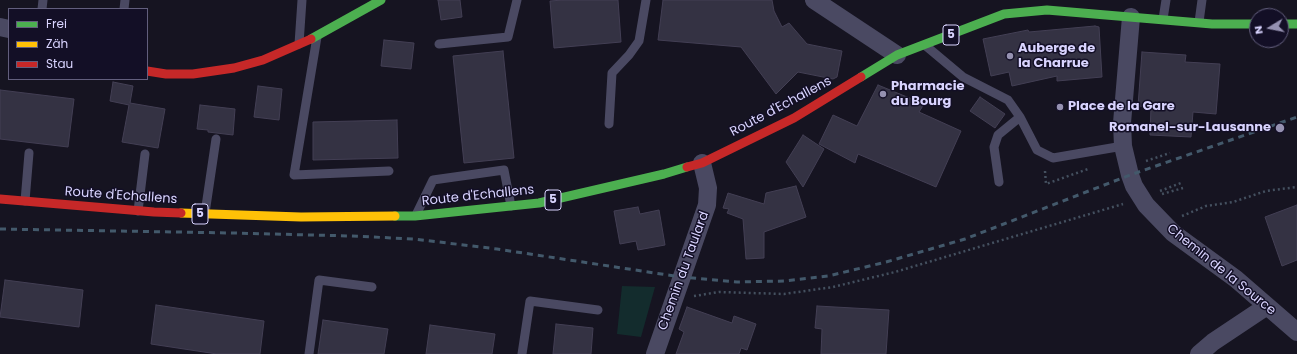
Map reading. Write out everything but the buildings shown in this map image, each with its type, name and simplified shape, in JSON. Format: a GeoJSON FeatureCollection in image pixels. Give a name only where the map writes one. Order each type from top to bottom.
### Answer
{"type":"FeatureCollection","features":[{"type":"Feature","properties":{"kind":"main road"},"geometry":{"type":"LineString","coordinates":[[148,71],[166,74],[193,74],[234,68],[263,60],[317,36],[379,1]]}},
{"type":"Feature","properties":{"kind":"main road","name":"5"},"geometry":{"type":"LineString","coordinates":[[1026,11],[1047,10],[1199,23],[1249,24]]}},
{"type":"Feature","properties":{"kind":"main road","name":"Route d'Echallens"},"geometry":{"type":"LineString","coordinates":[[0,199],[138,211],[301,217],[415,216],[539,203],[664,174],[702,163],[794,118],[897,55],[1003,11],[1026,11]]}},
{"type":"Feature","properties":{"kind":"street"},"geometry":{"type":"LineString","coordinates":[[814,0],[897,55]]}},
{"type":"Feature","properties":{"kind":"street"},"geometry":{"type":"LineString","coordinates":[[1131,16],[1122,123],[1123,146],[1128,167],[1143,194]]}},
{"type":"Feature","properties":{"kind":"street","name":"Chemin du Taulard"},"geometry":{"type":"LineString","coordinates":[[655,354],[707,205],[708,188],[702,163]]}},
{"type":"Feature","properties":{"kind":"street","name":"Chemin de la Source"},"geometry":{"type":"LineString","coordinates":[[1143,194],[1163,224],[1173,234],[1236,279],[1297,332]]}},
{"type":"Feature","properties":{"kind":"street"},"geometry":{"type":"LineString","coordinates":[[1199,354],[1213,342],[1267,306]]}},
{"type":"Feature","properties":{"kind":"lane"},"geometry":{"type":"LineString","coordinates":[[299,45],[302,0]]}},
{"type":"Feature","properties":{"kind":"lane"},"geometry":{"type":"LineString","coordinates":[[439,44],[508,37],[517,0]]}},
{"type":"Feature","properties":{"kind":"lane"},"geometry":{"type":"LineString","coordinates":[[609,124],[612,73],[629,55],[639,41],[646,0]]}},
{"type":"Feature","properties":{"kind":"lane"},"geometry":{"type":"LineString","coordinates":[[1026,11],[1031,0]]}},
{"type":"Feature","properties":{"kind":"lane"},"geometry":{"type":"LineString","coordinates":[[1163,19],[1166,0]]}},
{"type":"Feature","properties":{"kind":"lane"},"geometry":{"type":"LineString","coordinates":[[1199,23],[1202,0]]}},
{"type":"Feature","properties":{"kind":"lane"},"geometry":{"type":"LineString","coordinates":[[317,36],[294,174],[389,171]]}},
{"type":"Feature","properties":{"kind":"lane"},"geometry":{"type":"LineString","coordinates":[[924,45],[963,77],[1008,100],[1020,117],[1037,150],[1053,158],[1123,146]]}},
{"type":"Feature","properties":{"kind":"lane"},"geometry":{"type":"LineString","coordinates":[[999,182],[994,146],[998,135],[1020,117]]}},
{"type":"Feature","properties":{"kind":"lane"},"geometry":{"type":"LineString","coordinates":[[205,214],[216,140]]}},
{"type":"Feature","properties":{"kind":"lane"},"geometry":{"type":"LineString","coordinates":[[25,201],[29,153]]}},
{"type":"Feature","properties":{"kind":"lane"},"geometry":{"type":"LineString","coordinates":[[138,211],[145,154]]}},
{"type":"Feature","properties":{"kind":"lane"},"geometry":{"type":"LineString","coordinates":[[415,216],[433,180],[504,170],[511,206]]}},
{"type":"Feature","properties":{"kind":"lane"},"geometry":{"type":"LineString","coordinates":[[309,354],[319,280],[372,287]]}},
{"type":"Feature","properties":{"kind":"lane"},"geometry":{"type":"LineString","coordinates":[[522,354],[530,301],[598,310]]}},
{"type":"Feature","properties":{"kind":"path"},"geometry":{"type":"LineString","coordinates":[[1128,167],[1170,153]]}},
{"type":"Feature","properties":{"kind":"path"},"geometry":{"type":"LineString","coordinates":[[1163,224],[1206,206],[1233,202],[1266,191],[1297,187]]}},
{"type":"Feature","properties":{"kind":"path"},"geometry":{"type":"LineString","coordinates":[[688,296],[719,292],[784,294],[832,287],[895,272],[1143,194],[1183,188]]}},
{"type":"Feature","properties":{"kind":"green space"},"geometry":{"type":"Polygon","coordinates":[[[622,286],[655,287],[641,337],[617,334],[622,286]]]}},
{"type":"Feature","properties":{"kind":"railway"},"geometry":{"type":"LineString","coordinates":[[0,229],[233,233],[414,239],[497,249],[681,277],[737,282],[784,281],[828,276],[886,262],[965,239],[1130,175],[1297,117]]}},
{"type":"Feature","properties":{"kind":"traffic: fast"},"geometry":{"type":"LineString","coordinates":[[311,39],[381,0]]}},
{"type":"Feature","properties":{"kind":"traffic: fast"},"geometry":{"type":"LineString","coordinates":[[861,77],[897,55],[1004,14],[1047,10],[1212,24],[1249,24]]}},
{"type":"Feature","properties":{"kind":"traffic: fast"},"geometry":{"type":"LineString","coordinates":[[1289,24],[1297,24]]}},
{"type":"Feature","properties":{"kind":"traffic: fast"},"geometry":{"type":"LineString","coordinates":[[395,216],[415,216],[539,203],[664,174],[687,167]]}},
{"type":"Feature","properties":{"kind":"traffic: slow"},"geometry":{"type":"LineString","coordinates":[[181,213],[301,217],[395,216]]}},
{"type":"Feature","properties":{"kind":"traffic: jam"},"geometry":{"type":"LineString","coordinates":[[148,71],[166,74],[193,74],[234,68],[263,60],[311,39]]}},
{"type":"Feature","properties":{"kind":"traffic: jam"},"geometry":{"type":"LineString","coordinates":[[687,167],[702,163],[794,118],[861,77]]}},
{"type":"Feature","properties":{"kind":"traffic: jam"},"geometry":{"type":"LineString","coordinates":[[0,199],[181,213]]}},
{"type":"Feature","properties":{"kind":"place","name":"Auberge de la Charrue"},"geometry":{"type":"Point","coordinates":[1010,56]}},
{"type":"Feature","properties":{"kind":"place","name":"Pharmacie du Bourg"},"geometry":{"type":"Point","coordinates":[883,94]}},
{"type":"Feature","properties":{"kind":"place","name":"Place de la Gare"},"geometry":{"type":"Point","coordinates":[1060,107]}},
{"type":"Feature","properties":{"kind":"place","name":"Romanel-sur-Lausanne"},"geometry":{"type":"Point","coordinates":[1280,128]}}]}
